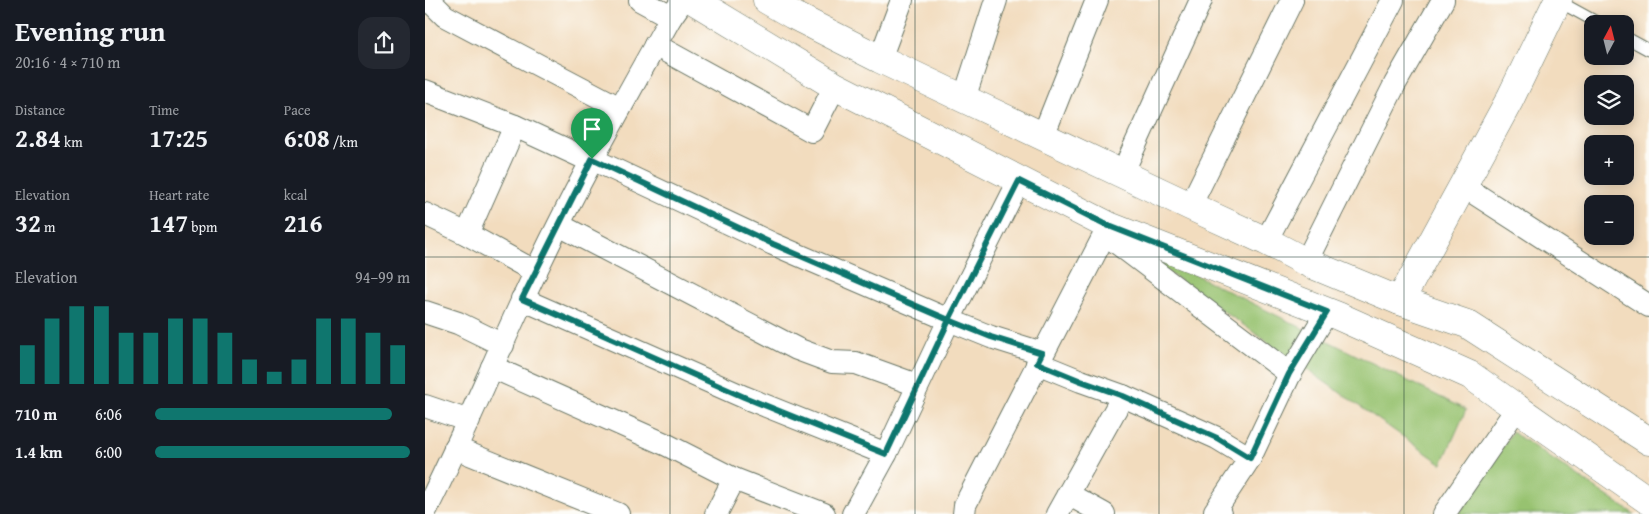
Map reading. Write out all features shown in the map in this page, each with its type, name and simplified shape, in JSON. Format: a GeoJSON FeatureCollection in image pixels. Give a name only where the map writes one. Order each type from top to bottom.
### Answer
{"type":"FeatureCollection","features":[{"type":"Feature","properties":{"kind":"main road"},"geometry":{"type":"LineString","coordinates":[[693,0],[835,86],[1110,227],[1327,312],[1470,375],[1649,502]]}},
{"type":"Feature","properties":{"kind":"main road"},"geometry":{"type":"LineString","coordinates":[[767,0],[796,8],[880,59],[1267,241],[1306,262],[1400,301],[1467,324],[1649,441]]}},
{"type":"Feature","properties":{"kind":"main road"},"geometry":{"type":"LineString","coordinates":[[1400,301],[1511,99],[1557,0]]}},
{"type":"Feature","properties":{"kind":"street"},"geometry":{"type":"LineString","coordinates":[[429,0],[445,16],[620,108]]}},
{"type":"Feature","properties":{"kind":"street"},"geometry":{"type":"LineString","coordinates":[[425,512],[431,484],[455,448],[469,421],[522,299],[591,160],[677,9],[640,0]]}},
{"type":"Feature","properties":{"kind":"street"},"geometry":{"type":"LineString","coordinates":[[880,59],[902,0]]}},
{"type":"Feature","properties":{"kind":"street"},"geometry":{"type":"LineString","coordinates":[[964,99],[996,0]]}},
{"type":"Feature","properties":{"kind":"street"},"geometry":{"type":"LineString","coordinates":[[1043,136],[1097,0]]}},
{"type":"Feature","properties":{"kind":"street"},"geometry":{"type":"LineString","coordinates":[[1122,174],[1201,0]]}},
{"type":"Feature","properties":{"kind":"street"},"geometry":{"type":"LineString","coordinates":[[1190,206],[1292,0]]}},
{"type":"Feature","properties":{"kind":"street"},"geometry":{"type":"LineString","coordinates":[[1267,241],[1393,0]]}},
{"type":"Feature","properties":{"kind":"street"},"geometry":{"type":"LineString","coordinates":[[1306,262],[1395,84],[1443,0]]}},
{"type":"Feature","properties":{"kind":"street"},"geometry":{"type":"LineString","coordinates":[[655,46],[812,131],[835,86]]}},
{"type":"Feature","properties":{"kind":"street"},"geometry":{"type":"LineString","coordinates":[[425,92],[515,126],[773,244],[1040,358],[1081,381],[1123,396],[1217,438],[1250,458]]}},
{"type":"Feature","properties":{"kind":"street"},"geometry":{"type":"LineString","coordinates":[[467,234],[515,126]]}},
{"type":"Feature","properties":{"kind":"street"},"geometry":{"type":"LineString","coordinates":[[853,514],[886,454],[949,320],[1019,181]]}},
{"type":"Feature","properties":{"kind":"street"},"geometry":{"type":"LineString","coordinates":[[1463,186],[1649,306]]}},
{"type":"Feature","properties":{"kind":"street"},"geometry":{"type":"LineString","coordinates":[[425,214],[467,234],[536,272]]}},
{"type":"Feature","properties":{"kind":"street"},"geometry":{"type":"LineString","coordinates":[[559,225],[797,349],[833,362],[855,363],[917,386]]}},
{"type":"Feature","properties":{"kind":"street"},"geometry":{"type":"LineString","coordinates":[[965,514],[965,505],[1110,227]]}},
{"type":"Feature","properties":{"kind":"street"},"geometry":{"type":"LineString","coordinates":[[1110,227],[1113,240],[1289,374]]}},
{"type":"Feature","properties":{"kind":"street"},"geometry":{"type":"LineString","coordinates":[[522,299],[744,397],[886,454]]}},
{"type":"Feature","properties":{"kind":"street"},"geometry":{"type":"LineString","coordinates":[[425,312],[458,323],[503,345]]}},
{"type":"Feature","properties":{"kind":"street"},"geometry":{"type":"LineString","coordinates":[[1220,514],[1215,511],[1250,458],[1289,374],[1327,312]]}},
{"type":"Feature","properties":{"kind":"street"},"geometry":{"type":"LineString","coordinates":[[492,367],[667,445],[734,479],[824,514]]}},
{"type":"Feature","properties":{"kind":"street"},"geometry":{"type":"LineString","coordinates":[[1057,514],[1123,396]]}},
{"type":"Feature","properties":{"kind":"street"},"geometry":{"type":"LineString","coordinates":[[425,406],[469,421]]}},
{"type":"Feature","properties":{"kind":"street"},"geometry":{"type":"LineString","coordinates":[[1443,514],[1517,408]]}},
{"type":"Feature","properties":{"kind":"street"},"geometry":{"type":"LineString","coordinates":[[455,448],[618,514]]}},
{"type":"Feature","properties":{"kind":"street"},"geometry":{"type":"LineString","coordinates":[[716,514],[734,479]]}},
{"type":"Feature","properties":{"kind":"street"},"geometry":{"type":"LineString","coordinates":[[1068,494],[1104,514]]}},
{"type":"Feature","properties":{"kind":"lane"},"geometry":{"type":"LineString","coordinates":[[1557,0],[1584,15]]}},
{"type":"Feature","properties":{"kind":"lane"},"geometry":{"type":"LineString","coordinates":[[1634,42],[1649,50]]}},
{"type":"Feature","properties":{"kind":"green space"},"geometry":{"type":"Polygon","coordinates":[[[1139,252],[1174,264],[1466,410],[1442,464],[1139,252]]]}},
{"type":"Feature","properties":{"kind":"green space"},"geometry":{"type":"Polygon","coordinates":[[[1512,432],[1634,514],[1459,514],[1512,432]]]}},
{"type":"Feature","properties":{"kind":"route"},"geometry":{"type":"LineString","coordinates":[[592,159],[522,299],[744,397],[886,454],[949,320],[991,337],[1042,353],[1037,363],[1123,396],[1217,438],[1250,458],[1289,374],[1327,312],[1109,226],[1019,181],[949,320],[773,244],[592,159]]}}]}
